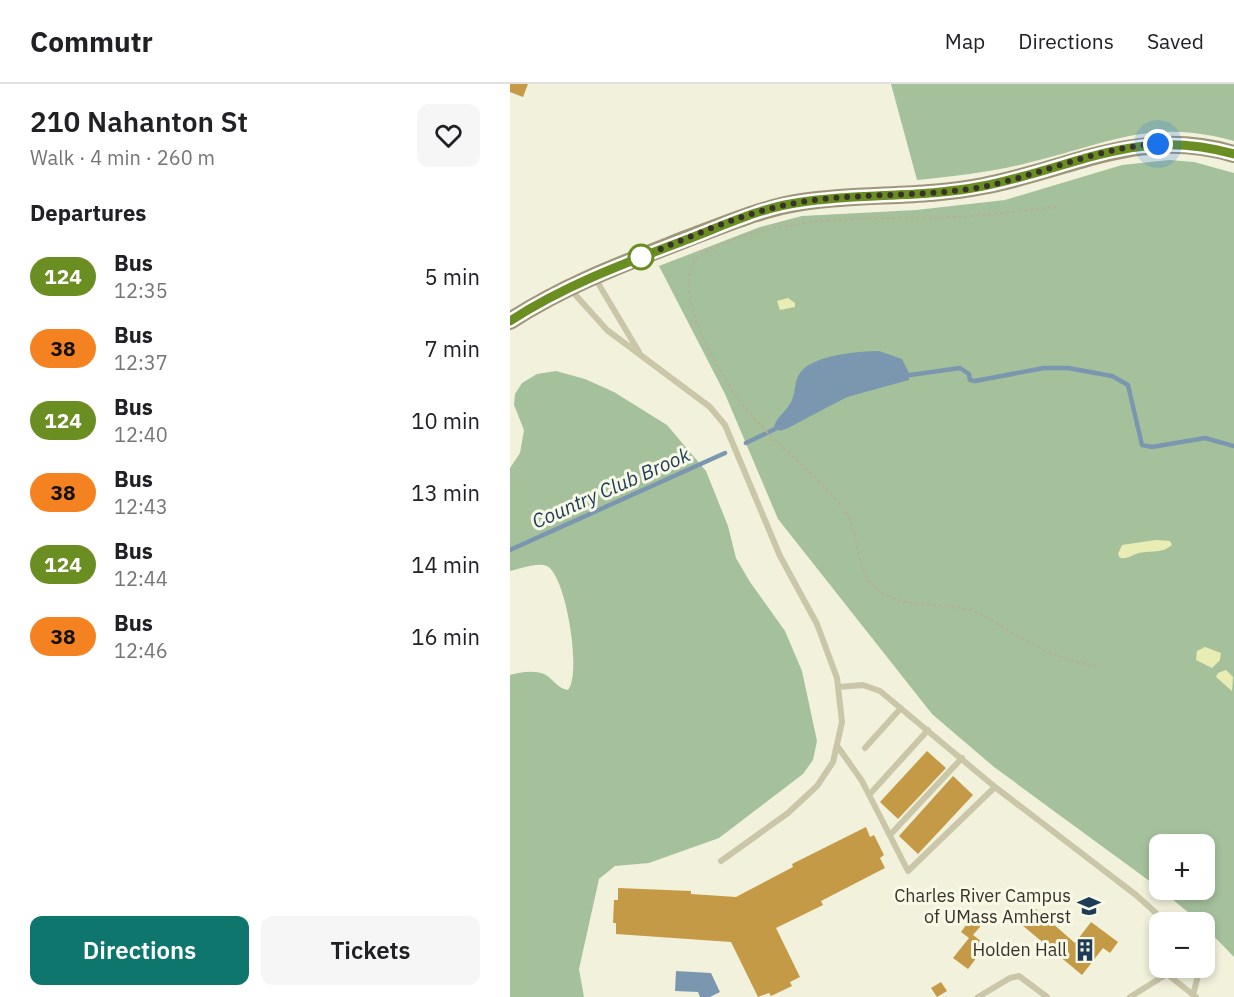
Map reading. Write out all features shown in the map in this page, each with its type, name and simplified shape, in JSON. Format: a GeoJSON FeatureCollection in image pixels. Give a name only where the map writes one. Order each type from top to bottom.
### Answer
{"type":"FeatureCollection","features":[{"type":"Feature","properties":{"kind":"main road"},"geometry":{"type":"LineString","coordinates":[[510,321],[568,287],[594,275],[749,216],[794,203],[928,194],[974,188],[1139,145],[1186,145],[1234,154]]}},
{"type":"Feature","properties":{"kind":"lane"},"geometry":{"type":"LineString","coordinates":[[594,275],[626,333],[645,358]]}},
{"type":"Feature","properties":{"kind":"lane"},"geometry":{"type":"LineString","coordinates":[[568,287],[607,330],[710,407],[726,425],[780,556],[818,624],[839,687],[842,722],[838,747],[833,762],[817,786],[788,813],[720,861]]}},
{"type":"Feature","properties":{"kind":"lane"},"geometry":{"type":"LineString","coordinates":[[839,687],[870,686],[901,708],[995,787],[1155,912]]}},
{"type":"Feature","properties":{"kind":"lane"},"geometry":{"type":"LineString","coordinates":[[865,748],[901,708]]}},
{"type":"Feature","properties":{"kind":"lane"},"geometry":{"type":"LineString","coordinates":[[869,795],[928,730]]}},
{"type":"Feature","properties":{"kind":"lane"},"geometry":{"type":"LineString","coordinates":[[838,747],[869,795],[908,871],[995,787]]}},
{"type":"Feature","properties":{"kind":"lane"},"geometry":{"type":"LineString","coordinates":[[890,835],[962,758]]}},
{"type":"Feature","properties":{"kind":"lane"},"geometry":{"type":"LineString","coordinates":[[1130,997],[1167,974],[1194,996],[1198,978]]}},
{"type":"Feature","properties":{"kind":"lane"},"geometry":{"type":"LineString","coordinates":[[978,997],[1010,978],[1019,976],[1047,997]]}},
{"type":"Feature","properties":{"kind":"path"},"geometry":{"type":"LineString","coordinates":[[1057,207],[963,217],[819,219],[779,226],[700,255],[692,265],[690,304],[726,380],[748,412],[843,507],[854,532],[864,573],[879,590],[896,600],[970,610],[1058,658],[1096,666]]}},
{"type":"Feature","properties":{"kind":"shaded area"},"geometry":{"type":"Polygon","coordinates":[[[891,84],[1234,84],[1234,141],[1178,132],[1154,133],[1108,141],[1003,168],[917,180],[891,84]]]}},
{"type":"Feature","properties":{"kind":"shaded area"},"geometry":{"type":"Polygon","coordinates":[[[1169,160],[1194,162],[1234,173],[1234,957],[1215,937],[1215,912],[1188,912],[1173,900],[1215,900],[1215,834],[1149,834],[1149,881],[994,767],[932,714],[778,519],[725,394],[659,266],[760,227],[802,216],[916,210],[1005,200],[1122,165],[1169,160]]]}},
{"type":"Feature","properties":{"kind":"shaded area"},"geometry":{"type":"Polygon","coordinates":[[[556,371],[585,379],[614,392],[667,425],[706,471],[728,526],[736,558],[785,631],[802,671],[817,741],[813,760],[803,774],[719,838],[649,863],[615,866],[599,879],[579,969],[584,997],[510,997],[510,675],[527,672],[540,673],[568,690],[572,680],[573,665],[573,646],[566,605],[554,573],[543,565],[510,571],[510,468],[520,453],[524,430],[514,405],[515,394],[522,383],[537,374],[556,371]]]}},
{"type":"Feature","properties":{"kind":"sand"},"geometry":{"type":"Polygon","coordinates":[[[788,298],[795,303],[795,307],[780,310],[777,301],[788,298]]]}},
{"type":"Feature","properties":{"kind":"sand"},"geometry":{"type":"Polygon","coordinates":[[[1156,540],[1170,541],[1172,545],[1160,551],[1139,553],[1125,558],[1120,558],[1118,554],[1122,545],[1156,540]]]}},
{"type":"Feature","properties":{"kind":"sand"},"geometry":{"type":"Polygon","coordinates":[[[1205,647],[1221,653],[1220,660],[1212,668],[1196,660],[1197,651],[1205,647]]]}},
{"type":"Feature","properties":{"kind":"sand"},"geometry":{"type":"Polygon","coordinates":[[[1226,670],[1233,677],[1232,691],[1216,677],[1218,673],[1226,670]]]}},
{"type":"Feature","properties":{"kind":"water"},"geometry":{"type":"Polygon","coordinates":[[[879,351],[902,359],[909,373],[909,380],[847,397],[780,431],[774,426],[790,404],[798,376],[806,367],[836,355],[879,351]]]}},
{"type":"Feature","properties":{"kind":"water"},"geometry":{"type":"Polygon","coordinates":[[[676,971],[711,973],[720,992],[710,997],[700,997],[698,992],[675,991],[676,971]]]}},
{"type":"Feature","properties":{"kind":"building"},"geometry":{"type":"Polygon","coordinates":[[[510,84],[528,84],[523,97],[510,92],[510,84]]]}},
{"type":"Feature","properties":{"kind":"building"},"geometry":{"type":"Polygon","coordinates":[[[927,751],[946,768],[898,819],[880,802],[927,751]]]}},
{"type":"Feature","properties":{"kind":"building"},"geometry":{"type":"Polygon","coordinates":[[[953,776],[973,795],[918,854],[899,836],[953,776]]]}},
{"type":"Feature","properties":{"kind":"building"},"geometry":{"type":"Polygon","coordinates":[[[866,827],[870,837],[874,835],[884,855],[880,858],[885,868],[821,901],[823,905],[776,928],[800,977],[790,982],[792,986],[771,996],[769,993],[758,997],[731,942],[616,934],[616,923],[613,923],[614,900],[618,900],[618,888],[691,891],[691,894],[736,897],[793,867],[792,864],[866,827]]]}},
{"type":"Feature","properties":{"kind":"building"},"geometry":{"type":"Polygon","coordinates":[[[1036,909],[1075,943],[1091,922],[1118,942],[1110,953],[1103,948],[1082,975],[1022,925],[1036,909]]]}},
{"type":"Feature","properties":{"kind":"building"},"geometry":{"type":"Polygon","coordinates":[[[975,913],[985,921],[973,935],[986,945],[968,969],[953,958],[969,938],[961,932],[975,913]]]}},
{"type":"Feature","properties":{"kind":"building"},"geometry":{"type":"Polygon","coordinates":[[[941,982],[947,991],[937,997],[931,988],[941,982]]]}},
{"type":"Feature","properties":{"kind":"waterway","name":"Country Club Brook"},"geometry":{"type":"LineString","coordinates":[[910,375],[960,368],[969,374],[970,380],[975,381],[1044,368],[1068,368],[1112,376],[1128,385],[1142,445],[1152,447],[1205,438],[1234,446]]}},
{"type":"Feature","properties":{"kind":"waterway","name":"Country Club Brook"},"geometry":{"type":"LineString","coordinates":[[746,443],[777,428]]}},
{"type":"Feature","properties":{"kind":"waterway","name":"Country Club Brook"},"geometry":{"type":"LineString","coordinates":[[510,550],[725,453]]}},
{"type":"Feature","properties":{"kind":"bus line","name":"124"},"geometry":{"type":"LineString","coordinates":[[510,321],[568,287],[604,271],[767,209],[804,201],[928,194],[974,188],[1020,178],[1130,146],[1186,145],[1234,154]]}},
{"type":"Feature","properties":{"kind":"place","name":"Charles River Campus of UMass Amherst"},"geometry":{"type":"Point","coordinates":[1089,906]}},
{"type":"Feature","properties":{"kind":"place","name":"Holden Hall"},"geometry":{"type":"Point","coordinates":[1085,950]}},
{"type":"Feature","properties":{"kind":"route"},"geometry":{"type":"LineString","coordinates":[[641,257],[767,209],[785,205],[825,199],[928,194],[974,188],[1036,174],[1121,148],[1158,144]]}}]}
